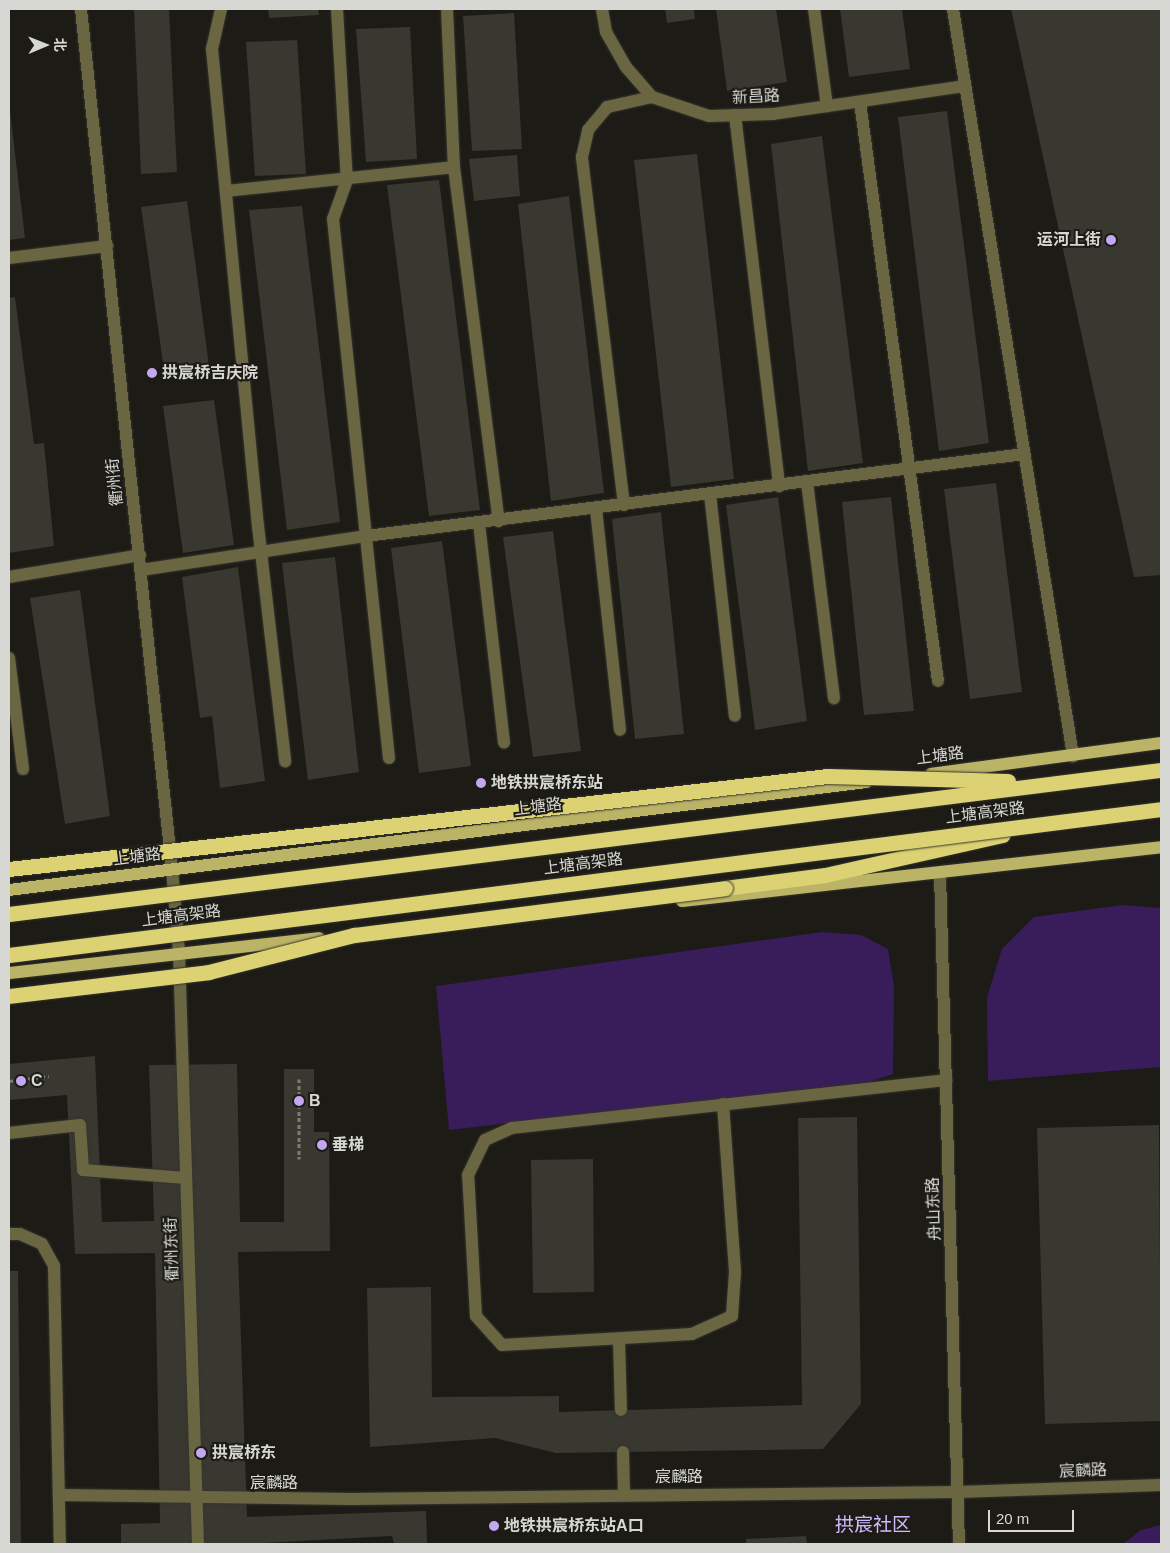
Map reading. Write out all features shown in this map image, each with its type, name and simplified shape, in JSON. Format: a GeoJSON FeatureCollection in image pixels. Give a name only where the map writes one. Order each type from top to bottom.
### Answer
{"type":"FeatureCollection","features":[{"type":"Feature","properties":{"kind":"highway","name":"上塘高架路"},"geometry":{"type":"LineString","coordinates":[[9,914],[1161,770]]}},
{"type":"Feature","properties":{"kind":"highway"},"geometry":{"type":"LineString","coordinates":[[9,869],[828,776],[1057,783]]}},
{"type":"Feature","properties":{"kind":"highway","name":"上塘高架路"},"geometry":{"type":"LineString","coordinates":[[9,955],[1161,809]]}},
{"type":"Feature","properties":{"kind":"highway"},"geometry":{"type":"LineString","coordinates":[[9,996],[209,972],[354,936],[825,875],[1066,820]]}},
{"type":"Feature","properties":{"kind":"main road","name":"上塘路"},"geometry":{"type":"LineString","coordinates":[[9,890],[1073,756],[1161,743]]}},
{"type":"Feature","properties":{"kind":"main road"},"geometry":{"type":"LineString","coordinates":[[9,973],[179,953],[940,874],[1161,846]]}},
{"type":"Feature","properties":{"kind":"street","name":"衢州街"},"geometry":{"type":"LineString","coordinates":[[81,9],[140,555],[179,953]]}},
{"type":"Feature","properties":{"kind":"street"},"geometry":{"type":"LineString","coordinates":[[221,9],[212,49],[261,550],[285,761]]}},
{"type":"Feature","properties":{"kind":"street"},"geometry":{"type":"LineString","coordinates":[[337,9],[347,180],[333,219],[389,758]]}},
{"type":"Feature","properties":{"kind":"street"},"geometry":{"type":"LineString","coordinates":[[447,9],[454,167],[499,521]]}},
{"type":"Feature","properties":{"kind":"street"},"geometry":{"type":"LineString","coordinates":[[602,9],[606,32],[626,67],[652,97],[607,107],[588,130],[582,157],[624,505]]}},
{"type":"Feature","properties":{"kind":"street"},"geometry":{"type":"LineString","coordinates":[[814,9],[827,106]]}},
{"type":"Feature","properties":{"kind":"street"},"geometry":{"type":"LineString","coordinates":[[953,9],[1073,756]]}},
{"type":"Feature","properties":{"kind":"street","name":"新昌路"},"geometry":{"type":"LineString","coordinates":[[652,97],[709,116],[774,114],[966,86]]}},
{"type":"Feature","properties":{"kind":"street"},"geometry":{"type":"LineString","coordinates":[[860,102],[938,682]]}},
{"type":"Feature","properties":{"kind":"street"},"geometry":{"type":"LineString","coordinates":[[735,115],[779,486]]}},
{"type":"Feature","properties":{"kind":"street"},"geometry":{"type":"LineString","coordinates":[[226,191],[347,180],[454,167]]}},
{"type":"Feature","properties":{"kind":"street"},"geometry":{"type":"LineString","coordinates":[[9,258],[107,246]]}},
{"type":"Feature","properties":{"kind":"street"},"geometry":{"type":"LineString","coordinates":[[141,570],[261,550],[366,536],[596,509],[1024,454]]}},
{"type":"Feature","properties":{"kind":"street"},"geometry":{"type":"LineString","coordinates":[[807,482],[834,698]]}},
{"type":"Feature","properties":{"kind":"street"},"geometry":{"type":"LineString","coordinates":[[710,494],[735,716]]}},
{"type":"Feature","properties":{"kind":"street"},"geometry":{"type":"LineString","coordinates":[[596,509],[620,730]]}},
{"type":"Feature","properties":{"kind":"street"},"geometry":{"type":"LineString","coordinates":[[479,523],[504,743]]}},
{"type":"Feature","properties":{"kind":"street"},"geometry":{"type":"LineString","coordinates":[[9,577],[140,555]]}},
{"type":"Feature","properties":{"kind":"street"},"geometry":{"type":"LineString","coordinates":[[9,658],[23,769]]}},
{"type":"Feature","properties":{"kind":"street","name":"舟山东路"},"geometry":{"type":"LineString","coordinates":[[940,874],[959,1544]]}},
{"type":"Feature","properties":{"kind":"street","name":"衢州东街"},"geometry":{"type":"LineString","coordinates":[[179,953],[198,1544]]}},
{"type":"Feature","properties":{"kind":"street"},"geometry":{"type":"LineString","coordinates":[[723,1104],[735,1272],[732,1316],[692,1334],[619,1340],[502,1345],[476,1316],[468,1175],[485,1140],[512,1128],[723,1104],[946,1080]]}},
{"type":"Feature","properties":{"kind":"street"},"geometry":{"type":"LineString","coordinates":[[9,1133],[80,1125],[83,1170],[186,1178]]}},
{"type":"Feature","properties":{"kind":"street"},"geometry":{"type":"LineString","coordinates":[[9,1234],[20,1234],[42,1244],[54,1266],[60,1544]]}},
{"type":"Feature","properties":{"kind":"street"},"geometry":{"type":"LineString","coordinates":[[619,1340],[621,1410]]}},
{"type":"Feature","properties":{"kind":"street"},"geometry":{"type":"LineString","coordinates":[[622,1452],[624,1494]]}},
{"type":"Feature","properties":{"kind":"street","name":"宸麟路"},"geometry":{"type":"LineString","coordinates":[[60,1495],[153,1495],[197,1500],[624,1494],[958,1492],[1161,1485]]}},
{"type":"Feature","properties":{"kind":"path"},"geometry":{"type":"LineString","coordinates":[[9,1081],[49,1076]]}},
{"type":"Feature","properties":{"kind":"path"},"geometry":{"type":"LineString","coordinates":[[299,1078],[299,1159]]}},
{"type":"Feature","properties":{"kind":"shaded area"},"geometry":{"type":"Polygon","coordinates":[[[1123,905],[1161,908],[1161,1067],[988,1081],[987,997],[1002,949],[1034,917],[1123,905]]]}},
{"type":"Feature","properties":{"kind":"shaded area"},"geometry":{"type":"Polygon","coordinates":[[[822,932],[861,935],[888,949],[894,986],[893,1074],[869,1082],[449,1130],[436,986],[822,932]]]}},
{"type":"Feature","properties":{"kind":"shaded area"},"geometry":{"type":"Polygon","coordinates":[[[1161,1525],[1161,1544],[1123,1544],[1141,1530],[1161,1525]]]}},
{"type":"Feature","properties":{"kind":"building"},"geometry":{"type":"Polygon","coordinates":[[[134,9],[169,9],[177,172],[141,174],[134,9]]]}},
{"type":"Feature","properties":{"kind":"building"},"geometry":{"type":"Polygon","coordinates":[[[268,9],[318,9],[319,15],[269,18],[268,9]]]}},
{"type":"Feature","properties":{"kind":"building"},"geometry":{"type":"Polygon","coordinates":[[[665,9],[694,9],[695,19],[667,23],[665,9]]]}},
{"type":"Feature","properties":{"kind":"building"},"geometry":{"type":"Polygon","coordinates":[[[716,9],[776,9],[787,82],[727,91],[716,9]]]}},
{"type":"Feature","properties":{"kind":"building"},"geometry":{"type":"Polygon","coordinates":[[[840,9],[902,9],[910,69],[849,77],[840,9]]]}},
{"type":"Feature","properties":{"kind":"building","name":"运河上街"},"geometry":{"type":"Polygon","coordinates":[[[1011,9],[1161,9],[1161,575],[1134,577],[1011,9]]]}},
{"type":"Feature","properties":{"kind":"building"},"geometry":{"type":"Polygon","coordinates":[[[514,13],[522,149],[472,151],[463,16],[514,13]]]}},
{"type":"Feature","properties":{"kind":"building"},"geometry":{"type":"Polygon","coordinates":[[[410,27],[417,159],[366,162],[356,29],[410,27]]]}},
{"type":"Feature","properties":{"kind":"building"},"geometry":{"type":"Polygon","coordinates":[[[297,40],[306,174],[255,176],[246,42],[297,40]]]}},
{"type":"Feature","properties":{"kind":"building"},"geometry":{"type":"Polygon","coordinates":[[[9,102],[25,238],[9,240],[9,102]]]}},
{"type":"Feature","properties":{"kind":"building"},"geometry":{"type":"Polygon","coordinates":[[[947,111],[989,443],[939,451],[898,117],[947,111]]]}},
{"type":"Feature","properties":{"kind":"building"},"geometry":{"type":"Polygon","coordinates":[[[822,136],[863,463],[808,471],[771,144],[822,136]]]}},
{"type":"Feature","properties":{"kind":"building"},"geometry":{"type":"Polygon","coordinates":[[[697,154],[734,479],[671,487],[634,160],[697,154]]]}},
{"type":"Feature","properties":{"kind":"building"},"geometry":{"type":"Polygon","coordinates":[[[517,155],[520,196],[474,201],[469,159],[517,155]]]}},
{"type":"Feature","properties":{"kind":"building"},"geometry":{"type":"Polygon","coordinates":[[[439,180],[480,510],[429,516],[387,185],[439,180]]]}},
{"type":"Feature","properties":{"kind":"building"},"geometry":{"type":"Polygon","coordinates":[[[569,196],[604,493],[551,501],[518,204],[569,196]]]}},
{"type":"Feature","properties":{"kind":"building"},"geometry":{"type":"Polygon","coordinates":[[[187,201],[210,373],[165,377],[141,207],[187,201]]]}},
{"type":"Feature","properties":{"kind":"building"},"geometry":{"type":"Polygon","coordinates":[[[302,206],[340,522],[287,530],[249,210],[302,206]]]}},
{"type":"Feature","properties":{"kind":"building"},"geometry":{"type":"Polygon","coordinates":[[[15,297],[34,444],[44,443],[54,546],[9,553],[9,298],[15,297]]]}},
{"type":"Feature","properties":{"kind":"building"},"geometry":{"type":"Polygon","coordinates":[[[214,400],[234,545],[183,553],[163,406],[214,400]]]}},
{"type":"Feature","properties":{"kind":"building"},"geometry":{"type":"Polygon","coordinates":[[[996,483],[1022,692],[970,699],[944,489],[996,483]]]}},
{"type":"Feature","properties":{"kind":"building"},"geometry":{"type":"Polygon","coordinates":[[[778,497],[807,721],[755,730],[726,505],[778,497]]]}},
{"type":"Feature","properties":{"kind":"building"},"geometry":{"type":"Polygon","coordinates":[[[891,497],[914,711],[864,715],[842,502],[891,497]]]}},
{"type":"Feature","properties":{"kind":"building"},"geometry":{"type":"Polygon","coordinates":[[[661,512],[684,734],[635,739],[612,519],[661,512]]]}},
{"type":"Feature","properties":{"kind":"building"},"geometry":{"type":"Polygon","coordinates":[[[553,531],[581,751],[533,757],[503,537],[553,531]]]}},
{"type":"Feature","properties":{"kind":"building"},"geometry":{"type":"Polygon","coordinates":[[[442,541],[471,766],[419,773],[391,548],[442,541]]]}},
{"type":"Feature","properties":{"kind":"building"},"geometry":{"type":"Polygon","coordinates":[[[335,557],[359,772],[308,780],[282,563],[335,557]]]}},
{"type":"Feature","properties":{"kind":"building"},"geometry":{"type":"Polygon","coordinates":[[[238,567],[265,781],[220,788],[212,716],[200,718],[182,577],[238,567]]]}},
{"type":"Feature","properties":{"kind":"building"},"geometry":{"type":"Polygon","coordinates":[[[80,590],[110,816],[65,824],[30,598],[80,590]]]}},
{"type":"Feature","properties":{"kind":"building","name":"拱宸桥东"},"geometry":{"type":"Polygon","coordinates":[[[95,1056],[102,1222],[154,1221],[149,1065],[237,1064],[240,1222],[284,1222],[284,1069],[314,1069],[314,1132],[329,1132],[330,1251],[238,1252],[247,1517],[426,1511],[427,1544],[394,1544],[392,1536],[246,1544],[121,1544],[121,1524],[160,1523],[155,1253],[75,1254],[67,1095],[9,1100],[9,1064],[95,1056]]]}},
{"type":"Feature","properties":{"kind":"building"},"geometry":{"type":"Polygon","coordinates":[[[857,1117],[861,1404],[823,1449],[556,1453],[495,1438],[370,1447],[367,1288],[431,1287],[432,1397],[559,1396],[559,1412],[802,1405],[798,1118],[857,1117]]]}},
{"type":"Feature","properties":{"kind":"building"},"geometry":{"type":"Polygon","coordinates":[[[1159,1125],[1161,1421],[1045,1424],[1037,1128],[1159,1125]]]}},
{"type":"Feature","properties":{"kind":"building"},"geometry":{"type":"Polygon","coordinates":[[[593,1159],[594,1292],[533,1293],[531,1160],[593,1159]]]}},
{"type":"Feature","properties":{"kind":"building"},"geometry":{"type":"Polygon","coordinates":[[[9,1271],[18,1271],[21,1544],[9,1544],[9,1271]]]}},
{"type":"Feature","properties":{"kind":"building"},"geometry":{"type":"Polygon","coordinates":[[[806,1536],[807,1544],[746,1544],[746,1539],[806,1536]]]}},
{"type":"Feature","properties":{"kind":"tunnel"},"geometry":{"type":"LineString","coordinates":[[621,1410],[623,1452]]}},
{"type":"Feature","properties":{"kind":"place","name":"运河上街"},"geometry":{"type":"Point","coordinates":[1111,240]}},
{"type":"Feature","properties":{"kind":"place","name":"拱宸桥吉庆院"},"geometry":{"type":"Point","coordinates":[152,373]}},
{"type":"Feature","properties":{"kind":"place","name":"地铁拱宸桥东站"},"geometry":{"type":"Point","coordinates":[481,783]}},
{"type":"Feature","properties":{"kind":"place","name":"C"},"geometry":{"type":"Point","coordinates":[21,1081]}},
{"type":"Feature","properties":{"kind":"place","name":"B"},"geometry":{"type":"Point","coordinates":[299,1101]}},
{"type":"Feature","properties":{"kind":"place","name":"垂梯"},"geometry":{"type":"Point","coordinates":[322,1145]}},
{"type":"Feature","properties":{"kind":"place","name":"拱宸桥东"},"geometry":{"type":"Point","coordinates":[201,1453]}},
{"type":"Feature","properties":{"kind":"place","name":"地铁拱宸桥东站A口"},"geometry":{"type":"Point","coordinates":[494,1526]}},
{"type":"Feature","properties":{"kind":"district","name":"拱宸社区"},"geometry":{"type":"Point","coordinates":[873,1525]}}]}
